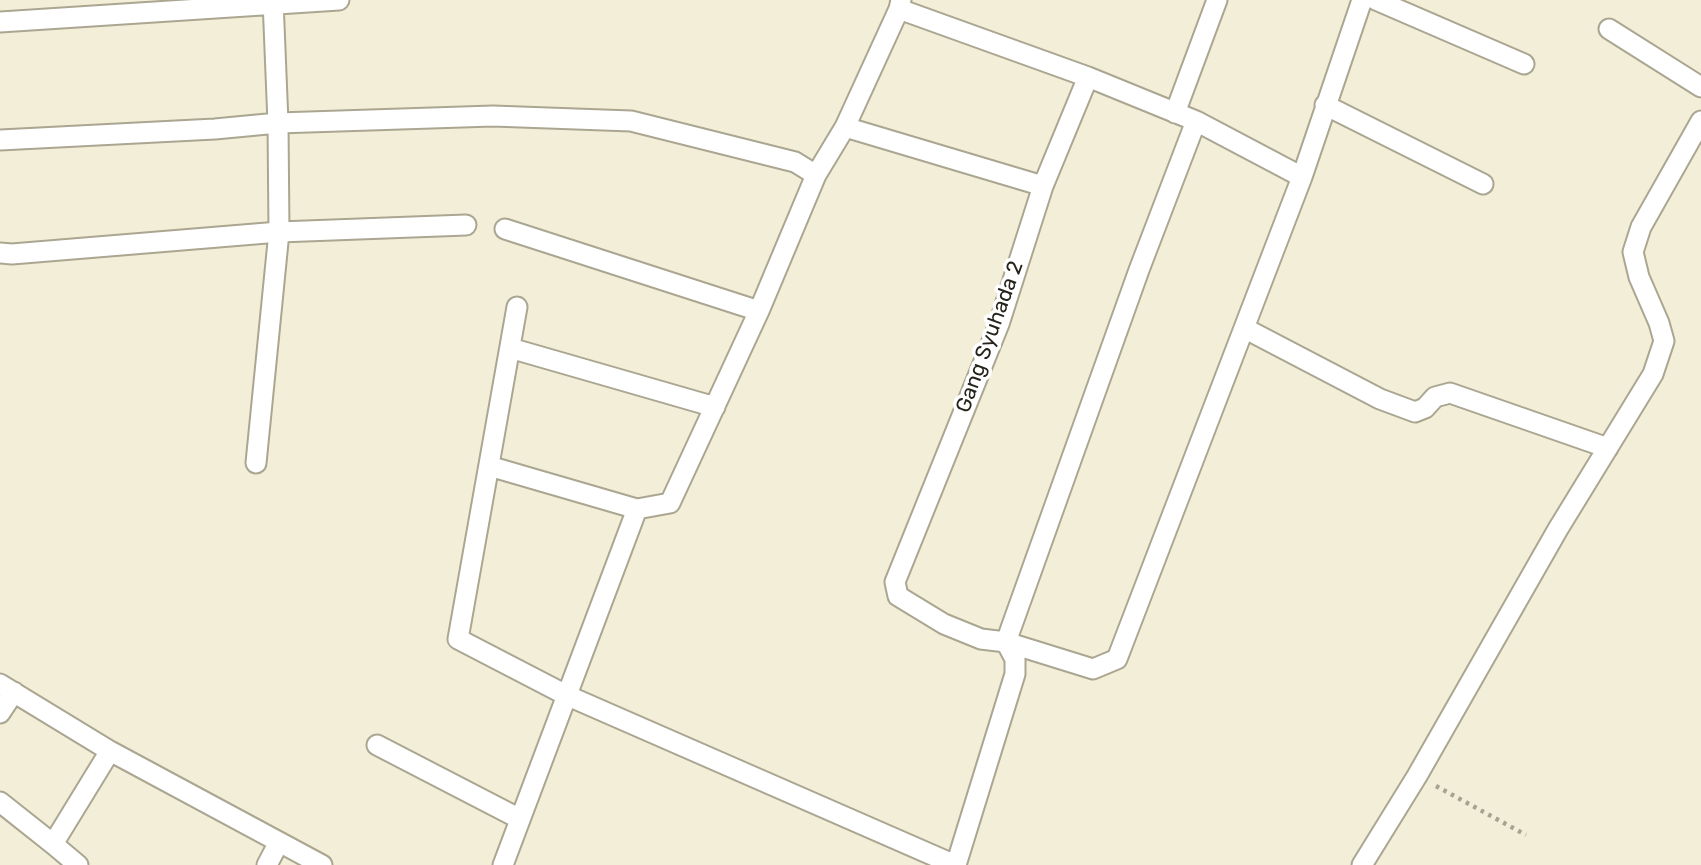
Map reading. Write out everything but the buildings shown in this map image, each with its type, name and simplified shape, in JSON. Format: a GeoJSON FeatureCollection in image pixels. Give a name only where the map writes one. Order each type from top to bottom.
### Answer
{"type":"FeatureCollection","features":[{"type":"Feature","properties":{"kind":"street"},"geometry":{"type":"LineString","coordinates":[[0,22],[339,0]]}},
{"type":"Feature","properties":{"kind":"street"},"geometry":{"type":"LineString","coordinates":[[1175,113],[1217,0]]}},
{"type":"Feature","properties":{"kind":"street"},"geometry":{"type":"LineString","coordinates":[[1006,642],[1093,669],[1117,659],[1302,177],[1362,0]]}},
{"type":"Feature","properties":{"kind":"street"},"geometry":{"type":"LineString","coordinates":[[1376,0],[1524,64]]}},
{"type":"Feature","properties":{"kind":"street"},"geometry":{"type":"LineString","coordinates":[[256,463],[279,232],[273,3]]}},
{"type":"Feature","properties":{"kind":"street"},"geometry":{"type":"LineString","coordinates":[[489,466],[637,509],[670,503],[759,311],[816,175],[845,127],[900,4],[1196,121],[1302,177]]}},
{"type":"Feature","properties":{"kind":"street"},"geometry":{"type":"LineString","coordinates":[[1609,29],[1701,87]]}},
{"type":"Feature","properties":{"kind":"street","name":"Gang Syuhada 2"},"geometry":{"type":"LineString","coordinates":[[1006,642],[981,639],[944,624],[898,596],[895,582],[999,324],[1043,186],[1088,77]]}},
{"type":"Feature","properties":{"kind":"street"},"geometry":{"type":"LineString","coordinates":[[1325,106],[1483,184]]}},
{"type":"Feature","properties":{"kind":"street"},"geometry":{"type":"LineString","coordinates":[[0,140],[215,129],[278,123],[493,116],[631,121],[785,159],[816,175]]}},
{"type":"Feature","properties":{"kind":"street"},"geometry":{"type":"LineString","coordinates":[[517,307],[458,639],[566,695],[956,865],[1016,674],[1015,659],[1006,642],[1139,270],[1196,121]]}},
{"type":"Feature","properties":{"kind":"street"},"geometry":{"type":"LineString","coordinates":[[1362,865],[1417,776],[1551,541],[1653,374],[1664,341],[1639,277],[1633,252],[1641,227],[1701,121]]}},
{"type":"Feature","properties":{"kind":"street"},"geometry":{"type":"LineString","coordinates":[[845,127],[1043,186]]}},
{"type":"Feature","properties":{"kind":"street"},"geometry":{"type":"LineString","coordinates":[[0,253],[279,232],[466,225]]}},
{"type":"Feature","properties":{"kind":"street"},"geometry":{"type":"LineString","coordinates":[[505,229],[759,311]]}},
{"type":"Feature","properties":{"kind":"street"},"geometry":{"type":"LineString","coordinates":[[1244,328],[1380,399],[1415,412],[1425,408],[1435,397],[1450,393],[1608,448]]}},
{"type":"Feature","properties":{"kind":"street"},"geometry":{"type":"LineString","coordinates":[[510,348],[715,407]]}},
{"type":"Feature","properties":{"kind":"street"},"geometry":{"type":"LineString","coordinates":[[503,865],[637,509]]}},
{"type":"Feature","properties":{"kind":"street"},"geometry":{"type":"LineString","coordinates":[[0,713],[7,688],[110,751],[322,865]]}},
{"type":"Feature","properties":{"kind":"street"},"geometry":{"type":"LineString","coordinates":[[377,744],[520,819]]}},
{"type":"Feature","properties":{"kind":"street"},"geometry":{"type":"LineString","coordinates":[[54,844],[110,751]]}},
{"type":"Feature","properties":{"kind":"street"},"geometry":{"type":"LineString","coordinates":[[0,802],[78,865]]}},
{"type":"Feature","properties":{"kind":"street"},"geometry":{"type":"LineString","coordinates":[[267,865],[279,842]]}},
{"type":"Feature","properties":{"kind":"path"},"geometry":{"type":"LineString","coordinates":[[1417,776],[1526,835]]}}]}
